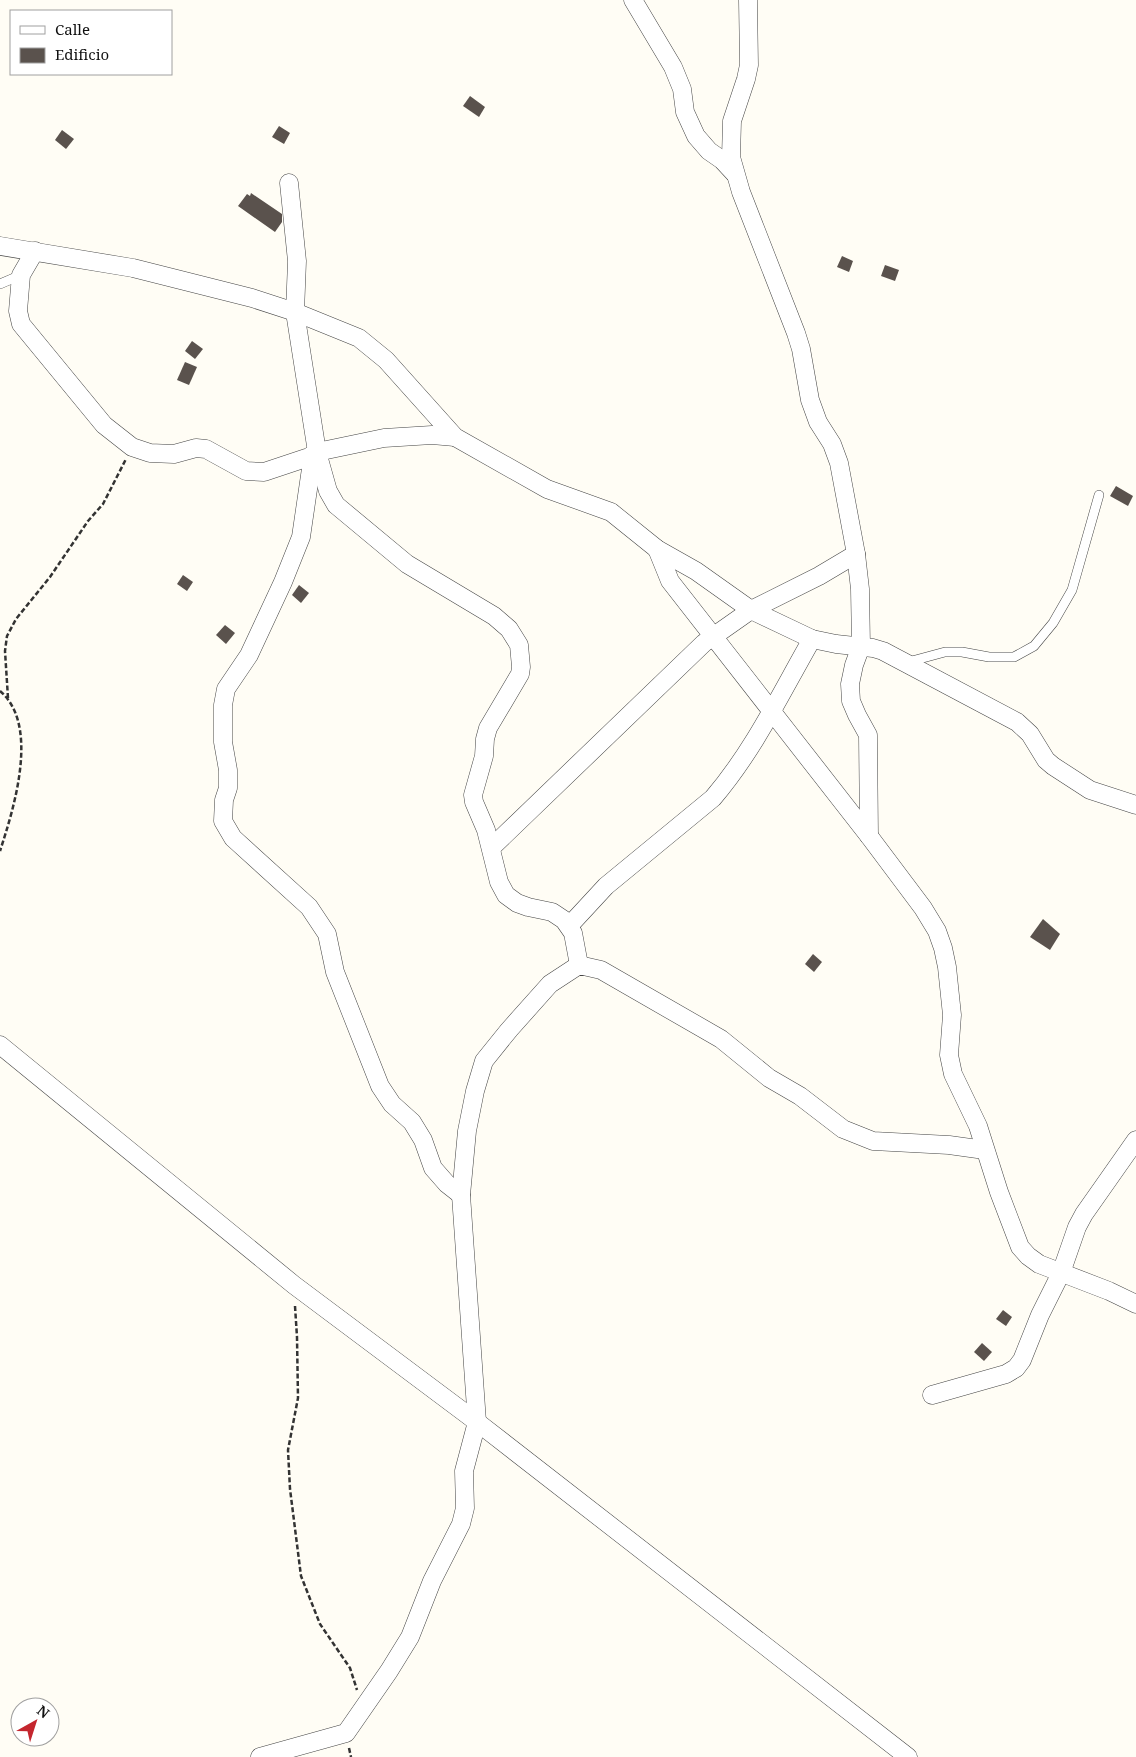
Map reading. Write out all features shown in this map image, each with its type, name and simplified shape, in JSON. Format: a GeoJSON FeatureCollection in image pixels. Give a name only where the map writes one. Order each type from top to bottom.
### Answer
{"type":"FeatureCollection","features":[{"type":"Feature","properties":{"kind":"street"},"geometry":{"type":"LineString","coordinates":[[633,0],[674,67],[682,89],[685,112],[696,136],[709,151],[722,160],[735,174]]}},
{"type":"Feature","properties":{"kind":"street"},"geometry":{"type":"LineString","coordinates":[[748,0],[749,64],[732,122],[731,157],[735,174],[796,333],[801,349],[810,400],[818,422],[832,444],[838,463],[856,554],[860,589],[861,646],[850,684],[851,701],[856,715],[868,735],[869,836]]}},
{"type":"Feature","properties":{"kind":"street"},"geometry":{"type":"LineString","coordinates":[[289,183],[297,261],[295,312],[315,453],[328,491],[336,505],[407,564],[494,616],[509,629],[519,645],[520,674],[488,728],[484,756],[473,794],[474,802],[486,830],[499,882],[506,895],[517,903],[552,912],[564,920],[573,932],[579,965]]}},
{"type":"Feature","properties":{"kind":"street"},"geometry":{"type":"LineString","coordinates":[[0,246],[133,268],[252,298],[295,312],[359,338],[386,360],[455,437],[547,489],[611,512],[657,549],[696,571],[751,610],[812,639],[883,651],[1017,722],[1030,734],[1046,760],[1071,779],[1100,794],[1136,805]]}},
{"type":"Feature","properties":{"kind":"street"},"geometry":{"type":"LineString","coordinates":[[35,251],[21,275],[18,311],[21,324],[104,425],[132,446],[150,453],[174,454],[196,448],[206,449],[246,471],[256,473],[264,472],[315,453],[384,438],[432,435],[455,437]]}},
{"type":"Feature","properties":{"kind":"street"},"geometry":{"type":"LineString","coordinates":[[315,453],[301,537],[283,582],[249,655],[226,689],[223,705],[223,723],[228,788],[224,800],[223,821],[233,838],[309,908],[327,934],[335,972],[380,1086],[392,1104],[412,1122],[423,1140],[433,1168],[447,1184],[461,1195]]}},
{"type":"Feature","properties":{"kind":"street"},"geometry":{"type":"LineString","coordinates":[[657,549],[670,581],[869,836],[923,908],[937,931],[943,948],[952,1015],[950,1064],[978,1126],[1001,1200],[1020,1247],[1039,1264],[1109,1291],[1136,1304]]}},
{"type":"Feature","properties":{"kind":"street"},"geometry":{"type":"LineString","coordinates":[[491,848],[712,636],[751,610],[819,576],[856,554]]}},
{"type":"Feature","properties":{"kind":"street"},"geometry":{"type":"LineString","coordinates":[[569,926],[606,886],[713,798],[740,763],[772,713],[780,695],[812,639]]}},
{"type":"Feature","properties":{"kind":"street"},"geometry":{"type":"LineString","coordinates":[[260,1757],[346,1733],[389,1672],[410,1637],[432,1581],[461,1524],[465,1508],[464,1471],[477,1422],[461,1195],[467,1131],[475,1091],[484,1061],[550,984],[579,965],[601,970],[721,1039],[769,1078],[800,1096],[843,1129],[873,1141],[949,1145],[985,1150]]}},
{"type":"Feature","properties":{"kind":"street"},"geometry":{"type":"LineString","coordinates":[[0,1045],[294,1285],[477,1422],[908,1757]]}},
{"type":"Feature","properties":{"kind":"street"},"geometry":{"type":"LineString","coordinates":[[932,1395],[1006,1374],[1016,1368],[1022,1360],[1040,1315],[1061,1273],[1084,1214],[1136,1140]]}},
{"type":"Feature","properties":{"kind":"lane"},"geometry":{"type":"LineString","coordinates":[[0,284],[21,275]]}},
{"type":"Feature","properties":{"kind":"lane"},"geometry":{"type":"LineString","coordinates":[[906,663],[945,652],[962,652],[989,657],[1014,657],[1034,646],[1053,623],[1072,590],[1099,495]]}},
{"type":"Feature","properties":{"kind":"path"},"geometry":{"type":"LineString","coordinates":[[8,698],[5,650],[7,636],[16,619],[50,577],[88,521],[103,504],[132,446]]}},
{"type":"Feature","properties":{"kind":"path"},"geometry":{"type":"LineString","coordinates":[[0,691],[8,698],[17,714],[21,736],[18,781],[13,809],[0,851]]}},
{"type":"Feature","properties":{"kind":"path"},"geometry":{"type":"LineString","coordinates":[[294,1285],[298,1398],[288,1450],[290,1489],[301,1576],[320,1624],[350,1668],[357,1689],[357,1698]]}},
{"type":"Feature","properties":{"kind":"path"},"geometry":{"type":"LineString","coordinates":[[346,1733],[351,1757]]}},
{"type":"Feature","properties":{"kind":"building"},"geometry":{"type":"Polygon","coordinates":[[[470,96],[485,107],[479,117],[463,106],[470,96]]]}},
{"type":"Feature","properties":{"kind":"building"},"geometry":{"type":"Polygon","coordinates":[[[279,126],[290,133],[284,144],[272,137],[279,126]]]}},
{"type":"Feature","properties":{"kind":"building"},"geometry":{"type":"Polygon","coordinates":[[[62,130],[74,139],[66,149],[55,140],[62,130]]]}},
{"type":"Feature","properties":{"kind":"building"},"geometry":{"type":"Polygon","coordinates":[[[251,193],[282,214],[282,222],[275,232],[238,206],[247,194],[250,196],[251,193]]]}},
{"type":"Feature","properties":{"kind":"building"},"geometry":{"type":"Polygon","coordinates":[[[842,256],[853,261],[849,272],[837,267],[842,256]]]}},
{"type":"Feature","properties":{"kind":"building"},"geometry":{"type":"Polygon","coordinates":[[[885,265],[899,270],[895,281],[881,276],[885,265]]]}},
{"type":"Feature","properties":{"kind":"building"},"geometry":{"type":"Polygon","coordinates":[[[192,341],[203,349],[195,359],[185,351],[192,341]]]}},
{"type":"Feature","properties":{"kind":"building"},"geometry":{"type":"Polygon","coordinates":[[[185,362],[197,367],[189,385],[177,380],[185,362]]]}},
{"type":"Feature","properties":{"kind":"building"},"geometry":{"type":"Polygon","coordinates":[[[1116,486],[1133,496],[1128,506],[1110,496],[1116,486]]]}},
{"type":"Feature","properties":{"kind":"building"},"geometry":{"type":"Polygon","coordinates":[[[183,575],[193,582],[187,591],[177,584],[183,575]]]}},
{"type":"Feature","properties":{"kind":"building"},"geometry":{"type":"Polygon","coordinates":[[[299,585],[309,593],[301,603],[292,595],[299,585]]]}},
{"type":"Feature","properties":{"kind":"building"},"geometry":{"type":"Polygon","coordinates":[[[225,625],[235,633],[226,644],[216,635],[225,625]]]}},
{"type":"Feature","properties":{"kind":"building"},"geometry":{"type":"Polygon","coordinates":[[[1043,919],[1060,934],[1050,950],[1030,937],[1043,919]]]}},
{"type":"Feature","properties":{"kind":"building"},"geometry":{"type":"Polygon","coordinates":[[[813,954],[822,962],[814,972],[805,964],[813,954]]]}},
{"type":"Feature","properties":{"kind":"building"},"geometry":{"type":"Polygon","coordinates":[[[1003,1310],[1012,1317],[1006,1326],[996,1319],[1003,1310]]]}},
{"type":"Feature","properties":{"kind":"building"},"geometry":{"type":"Polygon","coordinates":[[[982,1343],[992,1352],[984,1361],[974,1352],[982,1343]]]}}]}
